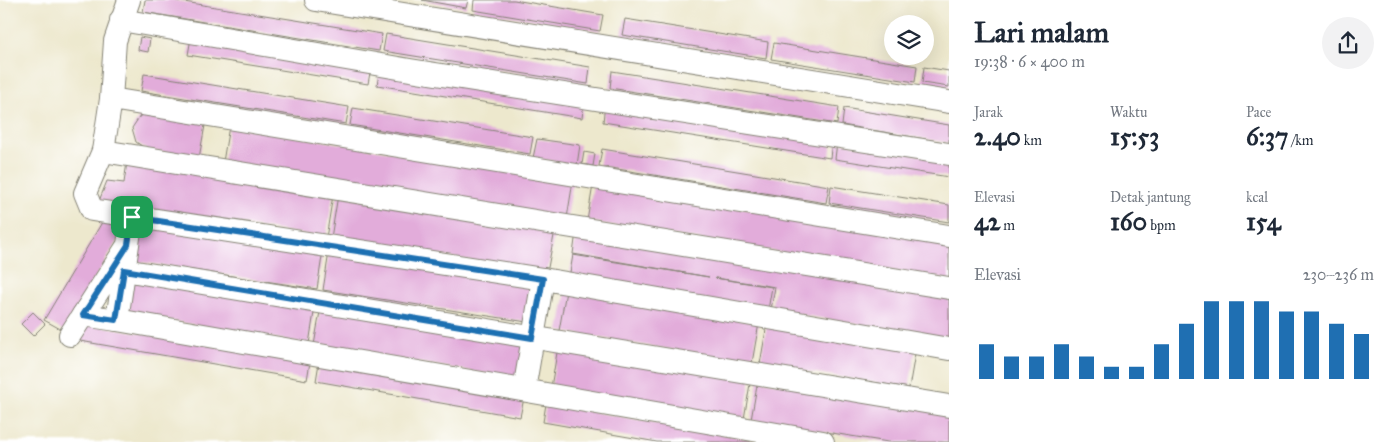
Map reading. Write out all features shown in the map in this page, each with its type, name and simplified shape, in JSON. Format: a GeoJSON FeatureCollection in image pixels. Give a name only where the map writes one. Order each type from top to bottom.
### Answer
{"type":"FeatureCollection","features":[{"type":"Feature","properties":{"kind":"street"},"geometry":{"type":"LineString","coordinates":[[316,0],[949,102]]}},
{"type":"Feature","properties":{"kind":"street"},"geometry":{"type":"LineString","coordinates":[[949,154],[410,70],[125,10],[115,41],[111,99],[103,151],[85,193],[92,210],[543,279],[949,349]]}},
{"type":"Feature","properties":{"kind":"street"},"geometry":{"type":"LineString","coordinates":[[111,99],[949,236]]}},
{"type":"Feature","properties":{"kind":"street"},"geometry":{"type":"LineString","coordinates":[[103,151],[949,288]]}},
{"type":"Feature","properties":{"kind":"street"},"geometry":{"type":"LineString","coordinates":[[116,320],[132,217]]}},
{"type":"Feature","properties":{"kind":"street"},"geometry":{"type":"LineString","coordinates":[[70,335],[128,245]]}},
{"type":"Feature","properties":{"kind":"street"},"geometry":{"type":"LineString","coordinates":[[124,270],[949,406]]}},
{"type":"Feature","properties":{"kind":"street"},"geometry":{"type":"LineString","coordinates":[[524,390],[543,279]]}},
{"type":"Feature","properties":{"kind":"street"},"geometry":{"type":"LineString","coordinates":[[83,315],[823,442]]}},
{"type":"Feature","properties":{"kind":"building"},"geometry":{"type":"Polygon","coordinates":[[[145,0],[172,0],[382,34],[379,51],[143,12],[145,0]]]}},
{"type":"Feature","properties":{"kind":"building"},"geometry":{"type":"Polygon","coordinates":[[[422,0],[468,0],[466,8],[422,0]]]}},
{"type":"Feature","properties":{"kind":"building"},"geometry":{"type":"Polygon","coordinates":[[[474,0],[514,0],[603,15],[600,31],[473,10],[474,0]]]}},
{"type":"Feature","properties":{"kind":"building"},"geometry":{"type":"Polygon","coordinates":[[[625,19],[768,42],[766,58],[622,35],[625,19]]]}},
{"type":"Feature","properties":{"kind":"building"},"geometry":{"type":"Polygon","coordinates":[[[386,34],[590,67],[588,84],[383,51],[386,34]]]}},
{"type":"Feature","properties":{"kind":"building"},"geometry":{"type":"Polygon","coordinates":[[[140,37],[150,39],[148,52],[138,50],[140,37]]]}},
{"type":"Feature","properties":{"kind":"building"},"geometry":{"type":"Polygon","coordinates":[[[191,38],[371,67],[368,84],[188,55],[191,38]]]}},
{"type":"Feature","properties":{"kind":"building"},"geometry":{"type":"Polygon","coordinates":[[[774,43],[884,61],[884,65],[917,66],[915,82],[771,59],[774,43]]]}},
{"type":"Feature","properties":{"kind":"building"},"geometry":{"type":"Polygon","coordinates":[[[924,67],[949,71],[949,87],[922,83],[924,67]]]}},
{"type":"Feature","properties":{"kind":"building"},"geometry":{"type":"Polygon","coordinates":[[[380,68],[584,101],[582,118],[377,85],[380,68]]]}},
{"type":"Feature","properties":{"kind":"building"},"geometry":{"type":"Polygon","coordinates":[[[612,71],[839,107],[837,124],[610,88],[612,71]]]}},
{"type":"Feature","properties":{"kind":"building"},"geometry":{"type":"Polygon","coordinates":[[[144,74],[349,107],[346,124],[141,91],[144,74]]]}},
{"type":"Feature","properties":{"kind":"building"},"geometry":{"type":"Polygon","coordinates":[[[605,104],[832,141],[830,158],[603,122],[605,104]]]}},
{"type":"Feature","properties":{"kind":"building"},"geometry":{"type":"Polygon","coordinates":[[[353,108],[533,137],[530,154],[350,125],[353,108]]]}},
{"type":"Feature","properties":{"kind":"building"},"geometry":{"type":"Polygon","coordinates":[[[844,108],[949,125],[949,143],[842,125],[844,108]]]}},
{"type":"Feature","properties":{"kind":"building"},"geometry":{"type":"Polygon","coordinates":[[[154,112],[206,120],[199,158],[148,150],[136,142],[132,128],[140,116],[154,112]]]}},
{"type":"Feature","properties":{"kind":"building"},"geometry":{"type":"Polygon","coordinates":[[[229,126],[573,181],[567,218],[223,162],[229,126]]]}},
{"type":"Feature","properties":{"kind":"building"},"geometry":{"type":"Polygon","coordinates":[[[537,139],[580,145],[577,165],[533,158],[537,139]]]}},
{"type":"Feature","properties":{"kind":"building"},"geometry":{"type":"Polygon","coordinates":[[[837,142],[949,160],[949,177],[835,159],[837,142]]]}},
{"type":"Feature","properties":{"kind":"building"},"geometry":{"type":"Polygon","coordinates":[[[602,149],[829,186],[826,203],[599,166],[602,149]]]}},
{"type":"Feature","properties":{"kind":"building"},"geometry":{"type":"Polygon","coordinates":[[[584,152],[595,154],[593,166],[582,164],[584,152]]]}},
{"type":"Feature","properties":{"kind":"building"},"geometry":{"type":"Polygon","coordinates":[[[127,162],[333,195],[326,238],[99,201],[107,181],[124,183],[127,162]]]}},
{"type":"Feature","properties":{"kind":"building"},"geometry":{"type":"Polygon","coordinates":[[[593,185],[949,242],[949,280],[587,221],[593,185]]]}},
{"type":"Feature","properties":{"kind":"building"},"geometry":{"type":"Polygon","coordinates":[[[831,186],[949,205],[949,222],[829,203],[831,186]]]}},
{"type":"Feature","properties":{"kind":"building"},"geometry":{"type":"Polygon","coordinates":[[[338,195],[555,230],[547,273],[331,238],[338,195]]]}},
{"type":"Feature","properties":{"kind":"building"},"geometry":{"type":"Polygon","coordinates":[[[104,219],[123,231],[64,331],[44,320],[104,219]]]}},
{"type":"Feature","properties":{"kind":"building"},"geometry":{"type":"Polygon","coordinates":[[[140,222],[323,250],[317,289],[134,261],[140,222]]]}},
{"type":"Feature","properties":{"kind":"building"},"geometry":{"type":"Polygon","coordinates":[[[576,232],[949,292],[949,339],[771,310],[775,287],[757,284],[715,278],[772,287],[768,310],[569,278],[573,255],[709,277],[573,254],[576,232]]]}},
{"type":"Feature","properties":{"kind":"building"},"geometry":{"type":"Polygon","coordinates":[[[329,252],[533,283],[527,322],[323,290],[329,252]]]}},
{"type":"Feature","properties":{"kind":"building"},"geometry":{"type":"Polygon","coordinates":[[[132,275],[315,306],[309,344],[126,313],[132,275]]]}},
{"type":"Feature","properties":{"kind":"building"},"geometry":{"type":"Polygon","coordinates":[[[566,291],[759,323],[752,363],[559,331],[566,291]]]}},
{"type":"Feature","properties":{"kind":"building"},"geometry":{"type":"Polygon","coordinates":[[[321,306],[525,341],[518,379],[314,345],[321,306]]]}},
{"type":"Feature","properties":{"kind":"building"},"geometry":{"type":"Polygon","coordinates":[[[33,312],[45,324],[33,336],[21,324],[33,312]]]}},
{"type":"Feature","properties":{"kind":"building"},"geometry":{"type":"Polygon","coordinates":[[[83,323],[310,362],[307,380],[80,341],[83,323]]]}},
{"type":"Feature","properties":{"kind":"building"},"geometry":{"type":"Polygon","coordinates":[[[767,324],[916,348],[909,388],[760,364],[767,324]]]}},
{"type":"Feature","properties":{"kind":"building"},"geometry":{"type":"Polygon","coordinates":[[[558,347],[751,378],[744,419],[551,387],[558,347]]]}},
{"type":"Feature","properties":{"kind":"building"},"geometry":{"type":"Polygon","coordinates":[[[319,363],[524,398],[520,417],[316,381],[319,363]]]}},
{"type":"Feature","properties":{"kind":"building"},"geometry":{"type":"Polygon","coordinates":[[[758,380],[949,411],[949,442],[888,442],[751,420],[758,380]]]}},
{"type":"Feature","properties":{"kind":"building"},"geometry":{"type":"Polygon","coordinates":[[[546,404],[751,439],[750,442],[657,442],[543,422],[546,404]]]}},
{"type":"Feature","properties":{"kind":"route"},"geometry":{"type":"LineString","coordinates":[[132,217],[543,279],[532,338],[124,270],[116,320],[83,315],[128,245],[132,217]]}}]}
